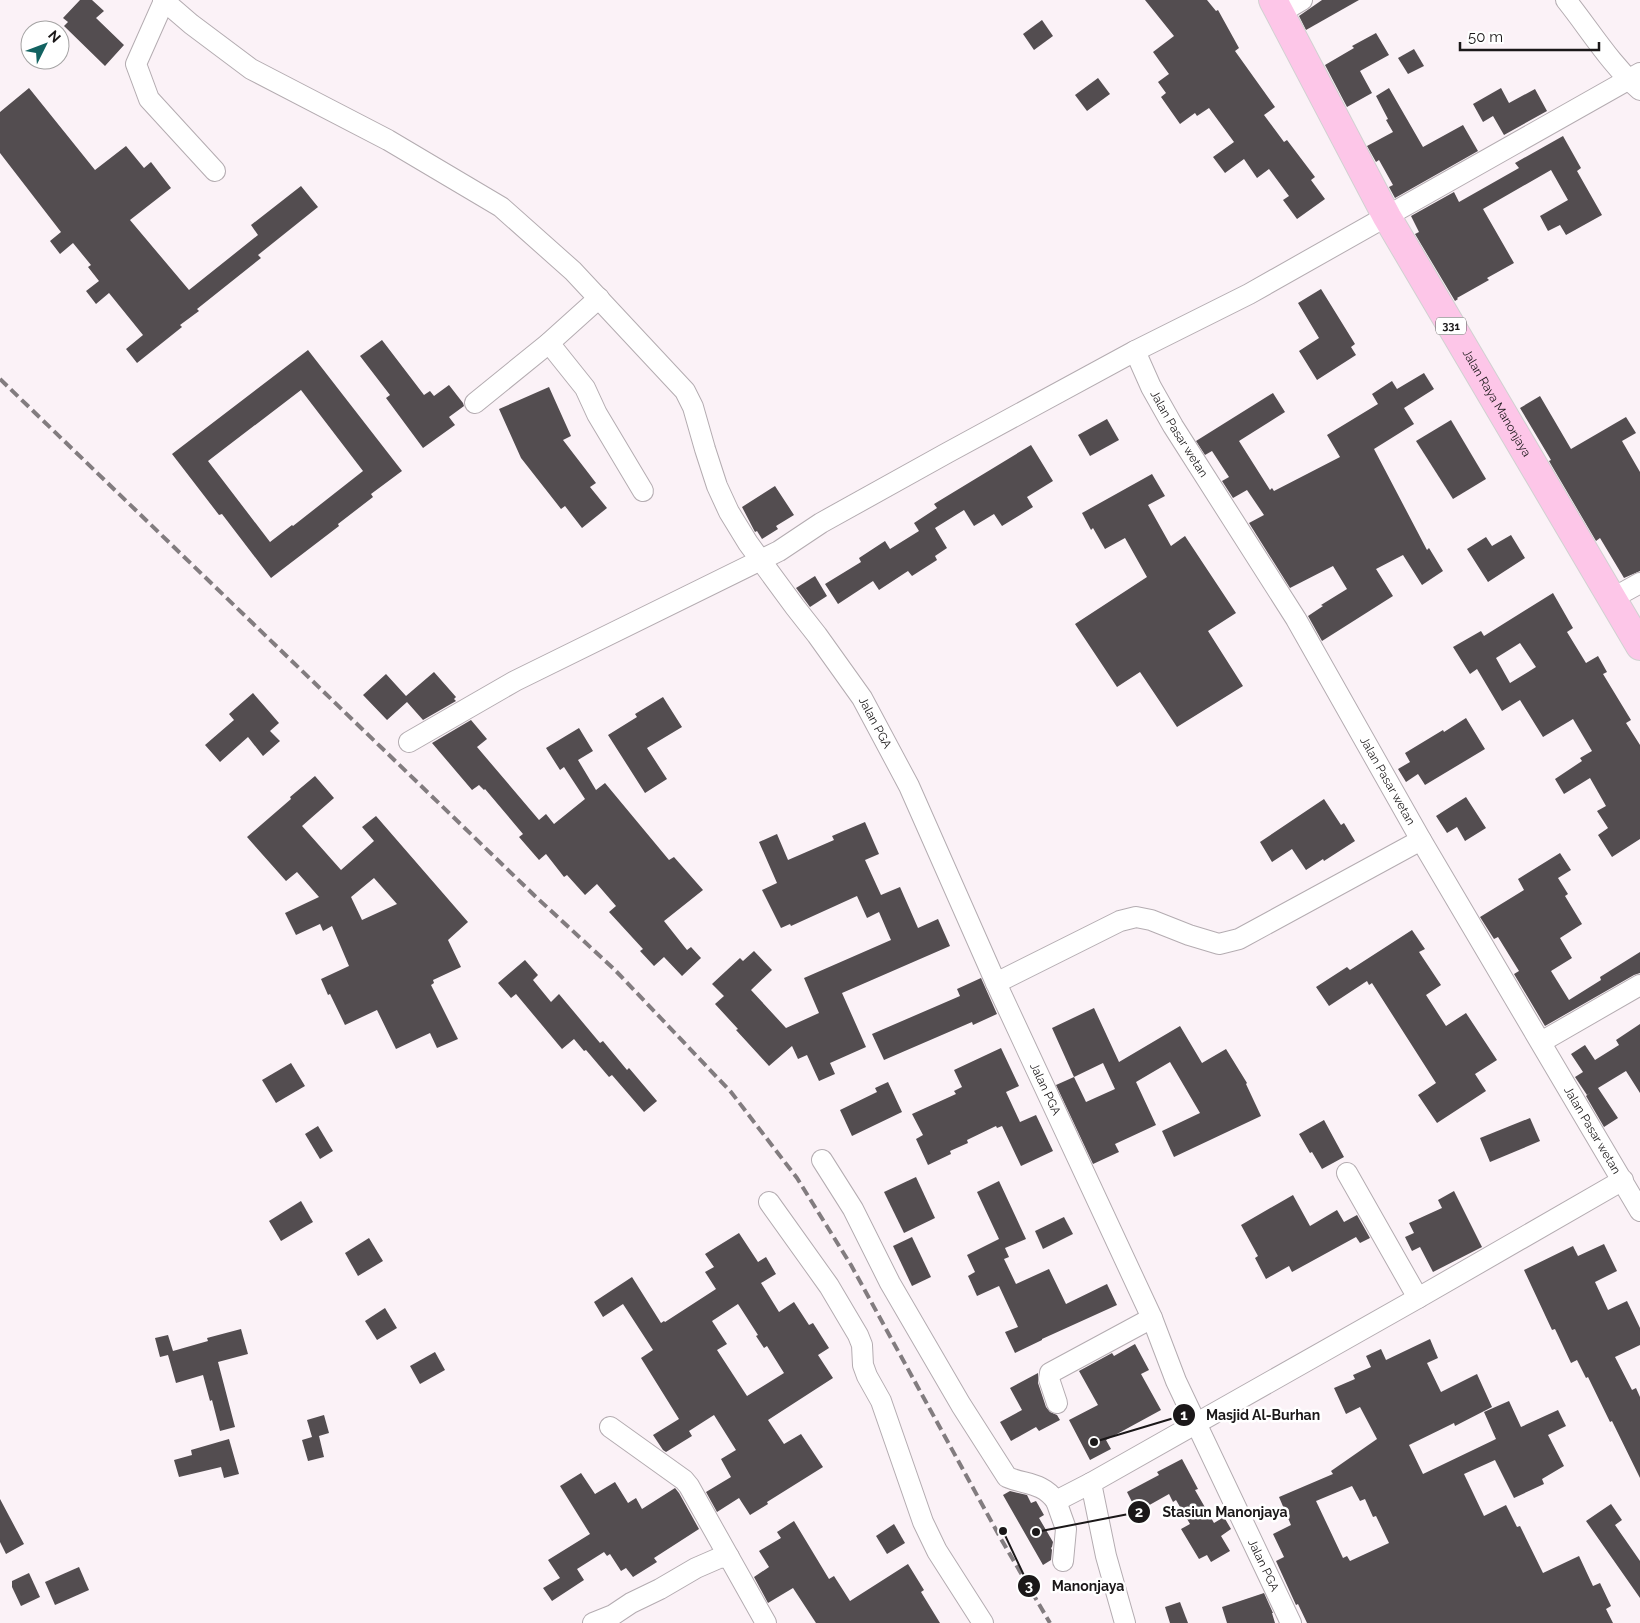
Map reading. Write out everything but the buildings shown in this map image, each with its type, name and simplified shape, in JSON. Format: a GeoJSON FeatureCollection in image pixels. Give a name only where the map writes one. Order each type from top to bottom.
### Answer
{"type":"FeatureCollection","features":[{"type":"Feature","properties":{"kind":"main road","name":"Jalan Raya Manonjaya"},"geometry":{"type":"LineString","coordinates":[[1285,4],[1387,217],[1640,646]]}},
{"type":"Feature","properties":{"kind":"street"},"geometry":{"type":"LineString","coordinates":[[409,742],[515,681],[766,566],[779,552],[821,523],[846,509],[1135,351],[1249,294],[1387,217],[1432,189],[1636,81],[1566,0]]}},
{"type":"Feature","properties":{"kind":"street"},"geometry":{"type":"LineString","coordinates":[[163,1],[136,64],[149,99],[215,171]]}},
{"type":"Feature","properties":{"kind":"street","name":"Jalan PGA"},"geometry":{"type":"LineString","coordinates":[[163,1],[190,24],[251,69],[388,140],[501,207],[573,271],[684,391],[693,407],[717,486],[729,512],[862,698],[909,786],[996,983],[1152,1318],[1176,1381],[1291,1623]]}},
{"type":"Feature","properties":{"kind":"street"},"geometry":{"type":"LineString","coordinates":[[475,403],[549,343],[599,298]]}},
{"type":"Feature","properties":{"kind":"street"},"geometry":{"type":"LineString","coordinates":[[549,343],[585,388],[597,414],[643,491]]}},
{"type":"Feature","properties":{"kind":"street","name":"Jalan Pasar wetan"},"geometry":{"type":"LineString","coordinates":[[1135,351],[1151,387],[1296,619],[1421,840],[1640,1211]]}},
{"type":"Feature","properties":{"kind":"street"},"geometry":{"type":"LineString","coordinates":[[1613,598],[1640,583]]}},
{"type":"Feature","properties":{"kind":"street"},"geometry":{"type":"LineString","coordinates":[[996,983],[1120,920],[1136,917],[1151,920],[1219,944],[1239,939],[1421,840]]}},
{"type":"Feature","properties":{"kind":"street"},"geometry":{"type":"LineString","coordinates":[[1541,1042],[1640,985]]}},
{"type":"Feature","properties":{"kind":"street"},"geometry":{"type":"LineString","coordinates":[[822,1160],[853,1209],[890,1283],[961,1405],[1006,1477],[1033,1484],[1049,1492],[1056,1501],[1066,1529],[1063,1561]]}},
{"type":"Feature","properties":{"kind":"street"},"geometry":{"type":"LineString","coordinates":[[1347,1173],[1418,1298]]}},
{"type":"Feature","properties":{"kind":"street"},"geometry":{"type":"LineString","coordinates":[[1056,1501],[1418,1298],[1623,1180]]}},
{"type":"Feature","properties":{"kind":"street"},"geometry":{"type":"LineString","coordinates":[[769,1202],[829,1286],[858,1335],[862,1345],[863,1365],[886,1415],[923,1522],[937,1551],[983,1623]]}},
{"type":"Feature","properties":{"kind":"street"},"geometry":{"type":"LineString","coordinates":[[1058,1403],[1049,1379],[1050,1373],[1152,1318]]}},
{"type":"Feature","properties":{"kind":"street"},"geometry":{"type":"LineString","coordinates":[[610,1427],[684,1480],[694,1493],[766,1623]]}},
{"type":"Feature","properties":{"kind":"street"},"geometry":{"type":"LineString","coordinates":[[1091,1483],[1106,1556],[1125,1623]]}},
{"type":"Feature","properties":{"kind":"street"},"geometry":{"type":"LineString","coordinates":[[593,1623],[660,1589],[696,1568],[719,1558],[728,1557]]}},
{"type":"Feature","properties":{"kind":"railway"},"geometry":{"type":"LineString","coordinates":[[0,379],[536,897],[614,969],[731,1092],[797,1178],[851,1265],[1001,1539],[1050,1623]]}},
{"type":"Feature","properties":{"kind":"place","name":"Masjid Al-Burhan"},"geometry":{"type":"Point","coordinates":[1094,1442]}},
{"type":"Feature","properties":{"kind":"place","name":"Manonjaya"},"geometry":{"type":"Point","coordinates":[1003,1531]}},
{"type":"Feature","properties":{"kind":"place","name":"Stasiun Manonjaya"},"geometry":{"type":"Point","coordinates":[1036,1532]}}]}
